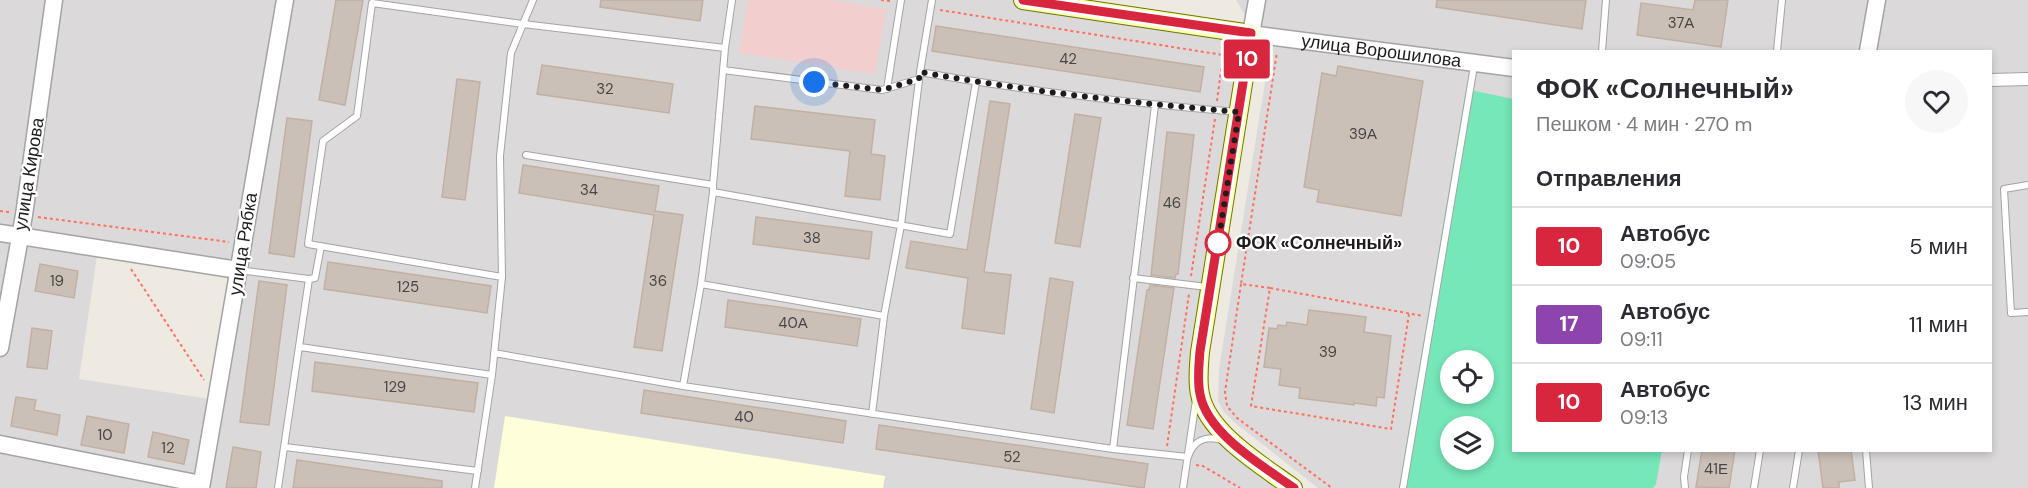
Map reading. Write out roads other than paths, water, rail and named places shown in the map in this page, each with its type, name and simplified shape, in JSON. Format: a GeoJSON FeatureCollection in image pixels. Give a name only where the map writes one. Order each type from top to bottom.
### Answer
{"type":"FeatureCollection","features":[{"type":"Feature","properties":{"kind":"main road","name":"улица Ворошилова"},"geometry":{"type":"LineString","coordinates":[[1023,0],[1251,33]]}},
{"type":"Feature","properties":{"kind":"main road"},"geometry":{"type":"LineString","coordinates":[[1251,33],[1200,351],[1198,377],[1200,394],[1206,411],[1224,435],[1292,487]]}},
{"type":"Feature","properties":{"kind":"street","name":"улица Кирова"},"geometry":{"type":"LineString","coordinates":[[0,348],[24,215],[54,0]]}},
{"type":"Feature","properties":{"kind":"street","name":"улица Рябка"},"geometry":{"type":"LineString","coordinates":[[201,486],[285,0]]}},
{"type":"Feature","properties":{"kind":"street"},"geometry":{"type":"LineString","coordinates":[[1251,33],[1257,0]]}},
{"type":"Feature","properties":{"kind":"street"},"geometry":{"type":"LineString","coordinates":[[1868,50],[1876,0]]}},
{"type":"Feature","properties":{"kind":"street","name":"улица Ворошилова"},"geometry":{"type":"LineString","coordinates":[[1251,33],[1512,68]]}},
{"type":"Feature","properties":{"kind":"street"},"geometry":{"type":"LineString","coordinates":[[1992,80],[2028,79]]}},
{"type":"Feature","properties":{"kind":"street"},"geometry":{"type":"LineString","coordinates":[[0,233],[238,270]]}},
{"type":"Feature","properties":{"kind":"street"},"geometry":{"type":"LineString","coordinates":[[0,444],[201,486]]}},
{"type":"Feature","properties":{"kind":"lane"},"geometry":{"type":"LineString","coordinates":[[475,488],[492,375],[502,277],[500,156],[511,53],[533,0]]}},
{"type":"Feature","properties":{"kind":"lane"},"geometry":{"type":"LineString","coordinates":[[683,386],[701,284],[732,0]]}},
{"type":"Feature","properties":{"kind":"lane"},"geometry":{"type":"LineString","coordinates":[[887,89],[901,0]]}},
{"type":"Feature","properties":{"kind":"lane"},"geometry":{"type":"LineString","coordinates":[[872,414],[884,316],[902,225],[920,75],[932,0]]}},
{"type":"Feature","properties":{"kind":"lane"},"geometry":{"type":"LineString","coordinates":[[1602,50],[1606,0]]}},
{"type":"Feature","properties":{"kind":"lane"},"geometry":{"type":"LineString","coordinates":[[1777,50],[1782,0]]}},
{"type":"Feature","properties":{"kind":"lane"},"geometry":{"type":"LineString","coordinates":[[502,277],[308,244],[323,141],[357,116],[372,3],[725,48]]}},
{"type":"Feature","properties":{"kind":"lane"},"geometry":{"type":"LineString","coordinates":[[1403,488],[1475,63]]}},
{"type":"Feature","properties":{"kind":"lane"},"geometry":{"type":"LineString","coordinates":[[723,70],[882,90],[920,75],[1155,105],[1239,112]]}},
{"type":"Feature","properties":{"kind":"lane"},"geometry":{"type":"LineString","coordinates":[[526,154],[950,234],[975,82]]}},
{"type":"Feature","properties":{"kind":"lane"},"geometry":{"type":"LineString","coordinates":[[1113,449],[1155,105]]}},
{"type":"Feature","properties":{"kind":"lane"},"geometry":{"type":"LineString","coordinates":[[2028,185],[2004,189],[2011,313],[2028,312]]}},
{"type":"Feature","properties":{"kind":"lane"},"geometry":{"type":"LineString","coordinates":[[238,270],[315,279],[321,246]]}},
{"type":"Feature","properties":{"kind":"lane"},"geometry":{"type":"LineString","coordinates":[[1133,278],[1211,288]]}},
{"type":"Feature","properties":{"kind":"lane"},"geometry":{"type":"LineString","coordinates":[[278,488],[309,279]]}},
{"type":"Feature","properties":{"kind":"lane"},"geometry":{"type":"LineString","coordinates":[[701,284],[884,316]]}},
{"type":"Feature","properties":{"kind":"lane"},"geometry":{"type":"LineString","coordinates":[[300,347],[492,375]]}},
{"type":"Feature","properties":{"kind":"lane"},"geometry":{"type":"LineString","coordinates":[[494,353],[683,386],[1113,449],[1188,457]]}},
{"type":"Feature","properties":{"kind":"lane"},"geometry":{"type":"LineString","coordinates":[[1183,488],[1198,377]]}},
{"type":"Feature","properties":{"kind":"lane"},"geometry":{"type":"LineString","coordinates":[[1188,457],[1191,448],[1198,441],[1209,438],[1219,439],[1241,450]]}},
{"type":"Feature","properties":{"kind":"lane"},"geometry":{"type":"LineString","coordinates":[[285,447],[478,471]]}},
{"type":"Feature","properties":{"kind":"lane"},"geometry":{"type":"LineString","coordinates":[[1685,488],[1684,477],[1688,452]]}},
{"type":"Feature","properties":{"kind":"lane"},"geometry":{"type":"LineString","coordinates":[[1754,488],[1760,452]]}},
{"type":"Feature","properties":{"kind":"lane"},"geometry":{"type":"LineString","coordinates":[[1793,488],[1799,452]]}},
{"type":"Feature","properties":{"kind":"lane"},"geometry":{"type":"LineString","coordinates":[[1866,452],[1869,488]]}},
{"type":"Feature","properties":{"kind":"place","name":"ФОК «Солнечный»"},"geometry":{"type":"Point","coordinates":[1218,243]}}]}
